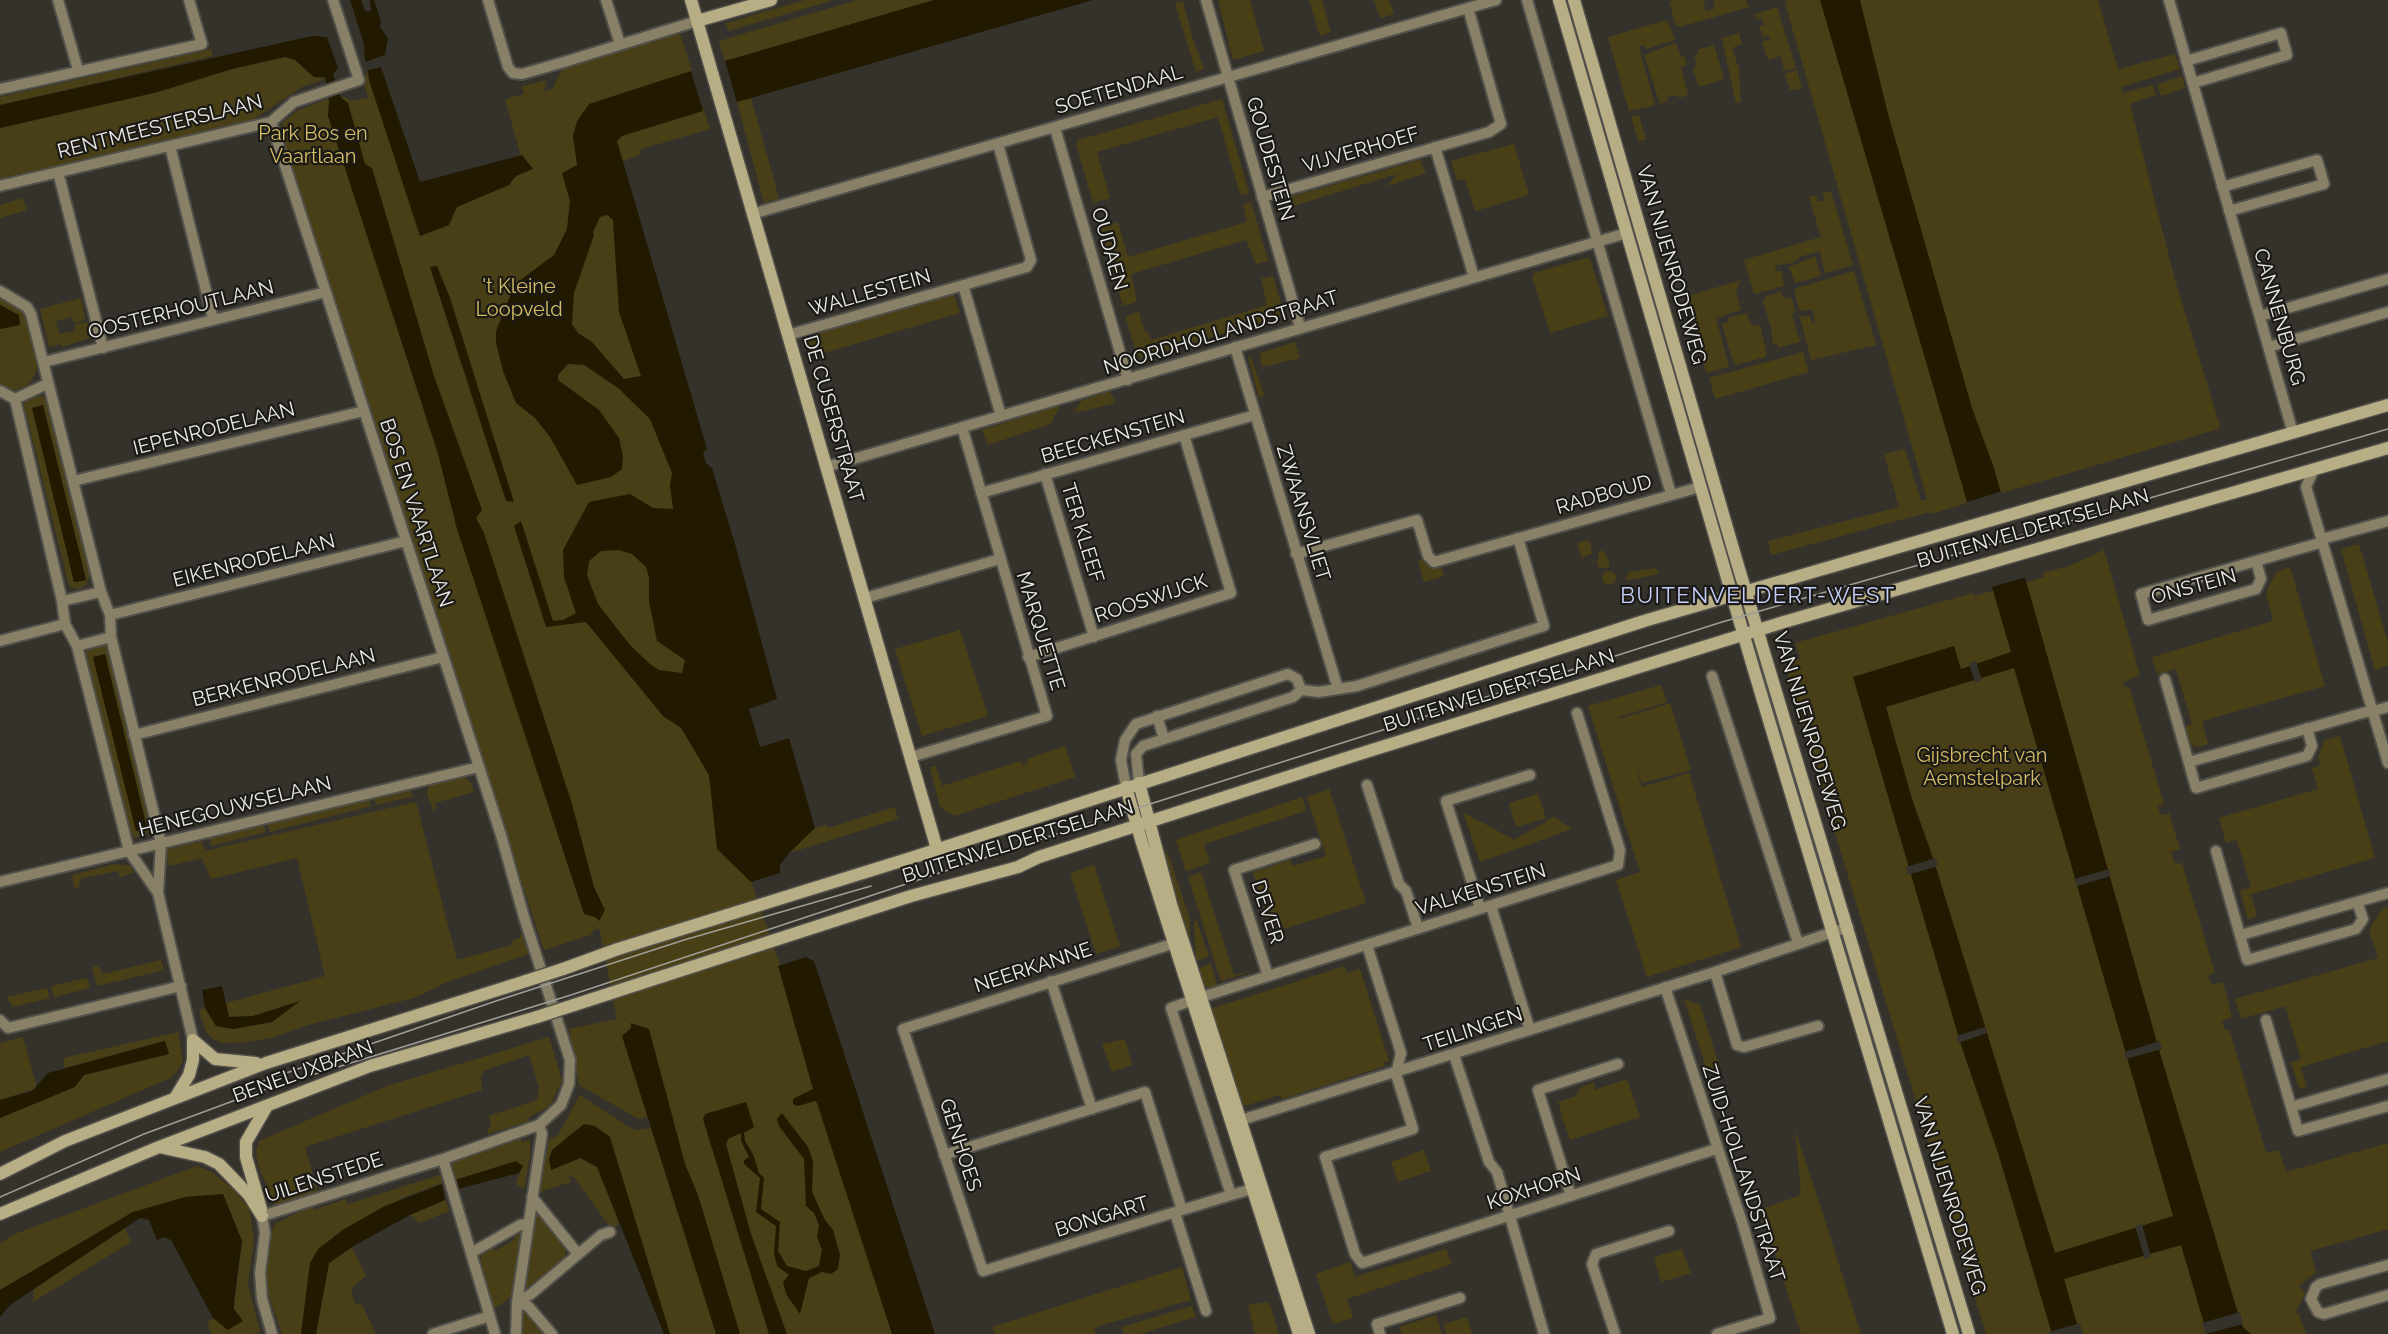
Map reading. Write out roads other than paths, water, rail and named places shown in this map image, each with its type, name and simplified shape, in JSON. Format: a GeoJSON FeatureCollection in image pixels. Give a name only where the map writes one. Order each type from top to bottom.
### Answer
{"type":"FeatureCollection","features":[{"type":"Feature","properties":{"kind":"main road","name":"DE CUSERSTRAAT"},"geometry":{"type":"LineString","coordinates":[[691,0],[937,849]]}},
{"type":"Feature","properties":{"kind":"main road"},"geometry":{"type":"LineString","coordinates":[[697,21],[771,0]]}},
{"type":"Feature","properties":{"kind":"main road","name":"VAN NIJENRODEWEG"},"geometry":{"type":"LineString","coordinates":[[1559,0],[1700,487],[1953,1334]]}},
{"type":"Feature","properties":{"kind":"main road","name":"VAN NIJENRODEWEG"},"geometry":{"type":"LineString","coordinates":[[1574,0],[1745,590],[1970,1334]]}},
{"type":"Feature","properties":{"kind":"main road","name":"BUITENVELDERTSELAAN"},"geometry":{"type":"LineString","coordinates":[[618,949],[1745,590],[2388,405]]}},
{"type":"Feature","properties":{"kind":"main road","name":"BUITENVELDERTSELAAN"},"geometry":{"type":"LineString","coordinates":[[627,988],[925,891],[1018,867],[1039,857],[1758,630],[2388,448]]}},
{"type":"Feature","properties":{"kind":"main road"},"geometry":{"type":"LineString","coordinates":[[1139,783],[1143,824]]}},
{"type":"Feature","properties":{"kind":"main road"},"geometry":{"type":"LineString","coordinates":[[1126,787],[1143,824],[1257,1187],[1309,1334]]}},
{"type":"Feature","properties":{"kind":"main road","name":"BENELUXBAAN"},"geometry":{"type":"LineString","coordinates":[[0,1174],[65,1141],[266,1063],[526,981],[618,949]]}},
{"type":"Feature","properties":{"kind":"main road","name":"BENELUXBAAN"},"geometry":{"type":"LineString","coordinates":[[0,1214],[159,1147],[370,1066],[627,988]]}},
{"type":"Feature","properties":{"kind":"main road"},"geometry":{"type":"LineString","coordinates":[[193,1040],[215,1059],[266,1063]]}},
{"type":"Feature","properties":{"kind":"main road"},"geometry":{"type":"LineString","coordinates":[[175,1098],[189,1075],[193,1060],[193,1040]]}},
{"type":"Feature","properties":{"kind":"main road"},"geometry":{"type":"LineString","coordinates":[[262,1216],[245,1148],[246,1142],[267,1106]]}},
{"type":"Feature","properties":{"kind":"main road"},"geometry":{"type":"LineString","coordinates":[[159,1147],[205,1157],[219,1164],[238,1182],[262,1216]]}},
{"type":"Feature","properties":{"kind":"main road"},"geometry":{"type":"LineString","coordinates":[[1257,1187],[1299,1334]]}},
{"type":"Feature","properties":{"kind":"street"},"geometry":{"type":"LineString","coordinates":[[58,0],[78,70]]}},
{"type":"Feature","properties":{"kind":"street"},"geometry":{"type":"LineString","coordinates":[[0,89],[202,44],[189,0]]}},
{"type":"Feature","properties":{"kind":"street","name":"RENTMEESTERSLAAN"},"geometry":{"type":"LineString","coordinates":[[0,186],[271,122],[294,102],[358,81],[333,0]]}},
{"type":"Feature","properties":{"kind":"street"},"geometry":{"type":"LineString","coordinates":[[488,0],[508,67],[513,73],[522,74],[697,21]]}},
{"type":"Feature","properties":{"kind":"street"},"geometry":{"type":"LineString","coordinates":[[606,0],[620,44]]}},
{"type":"Feature","properties":{"kind":"street","name":"GOUDESTEIN"},"geometry":{"type":"LineString","coordinates":[[1206,0],[1300,327]]}},
{"type":"Feature","properties":{"kind":"street","name":"SOETENDAAL"},"geometry":{"type":"LineString","coordinates":[[752,214],[1496,0]]}},
{"type":"Feature","properties":{"kind":"street"},"geometry":{"type":"LineString","coordinates":[[1527,0],[1671,494]]}},
{"type":"Feature","properties":{"kind":"street","name":"CANNENBURG"},"geometry":{"type":"LineString","coordinates":[[2169,0],[2293,433]]}},
{"type":"Feature","properties":{"kind":"street","name":"VIJVERHOEF"},"geometry":{"type":"LineString","coordinates":[[1262,197],[1489,132],[1502,124],[1468,8]]}},
{"type":"Feature","properties":{"kind":"street"},"geometry":{"type":"LineString","coordinates":[[2186,61],[2281,33],[2287,55],[2193,83]]}},
{"type":"Feature","properties":{"kind":"street","name":"BOS EN VAARTLAAN"},"geometry":{"type":"LineString","coordinates":[[271,122],[479,767],[570,1060],[569,1084]]}},
{"type":"Feature","properties":{"kind":"street","name":"OUDAEN"},"geometry":{"type":"LineString","coordinates":[[1055,128],[1128,380]]}},
{"type":"Feature","properties":{"kind":"street","name":"WALLESTEIN"},"geometry":{"type":"LineString","coordinates":[[788,335],[1027,267],[1031,261],[998,144]]}},
{"type":"Feature","properties":{"kind":"street"},"geometry":{"type":"LineString","coordinates":[[170,146],[213,319]]}},
{"type":"Feature","properties":{"kind":"street","name":"VIJVERHOEF"},"geometry":{"type":"LineString","coordinates":[[1435,147],[1474,277]]}},
{"type":"Feature","properties":{"kind":"street"},"geometry":{"type":"LineString","coordinates":[[2222,187],[2317,160],[2324,184],[2229,211]]}},
{"type":"Feature","properties":{"kind":"street"},"geometry":{"type":"LineString","coordinates":[[58,172],[103,348]]}},
{"type":"Feature","properties":{"kind":"street","name":"NOORDHOLLANDSTRAAT"},"geometry":{"type":"LineString","coordinates":[[826,467],[1627,233]]}},
{"type":"Feature","properties":{"kind":"street"},"geometry":{"type":"LineString","coordinates":[[2260,316],[2388,279]]}},
{"type":"Feature","properties":{"kind":"street"},"geometry":{"type":"LineString","coordinates":[[963,285],[1001,416]]}},
{"type":"Feature","properties":{"kind":"street"},"geometry":{"type":"LineString","coordinates":[[0,291],[27,307],[44,362],[47,384],[101,592],[110,615],[111,637],[162,843],[158,893],[193,1040]]}},
{"type":"Feature","properties":{"kind":"street","name":"OOSTERHOUTLAAN"},"geometry":{"type":"LineString","coordinates":[[44,362],[326,292]]}},
{"type":"Feature","properties":{"kind":"street"},"geometry":{"type":"LineString","coordinates":[[2268,347],[2388,312]]}},
{"type":"Feature","properties":{"kind":"street","name":"ZWAANSVLIET"},"geometry":{"type":"LineString","coordinates":[[1234,347],[1338,689]]}},
{"type":"Feature","properties":{"kind":"street"},"geometry":{"type":"LineString","coordinates":[[15,399],[47,384]]}},
{"type":"Feature","properties":{"kind":"street"},"geometry":{"type":"LineString","coordinates":[[0,391],[15,399],[62,600],[65,624],[76,646],[129,851],[158,893]]}},
{"type":"Feature","properties":{"kind":"street","name":"IEPENRODELAAN"},"geometry":{"type":"LineString","coordinates":[[73,482],[364,411]]}},
{"type":"Feature","properties":{"kind":"street","name":"BEECKENSTEIN"},"geometry":{"type":"LineString","coordinates":[[981,494],[1254,415]]}},
{"type":"Feature","properties":{"kind":"street","name":"MARQUETTE"},"geometry":{"type":"LineString","coordinates":[[911,757],[1047,716],[963,427]]}},
{"type":"Feature","properties":{"kind":"street","name":"ROOSWIJCK"},"geometry":{"type":"LineString","coordinates":[[1029,657],[1231,593],[1184,435]]}},
{"type":"Feature","properties":{"kind":"street"},"geometry":{"type":"LineString","coordinates":[[2314,469],[2306,487],[2388,762]]}},
{"type":"Feature","properties":{"kind":"street","name":"TER KLEEF"},"geometry":{"type":"LineString","coordinates":[[1045,474],[1094,637]]}},
{"type":"Feature","properties":{"kind":"street","name":"RADBOUD"},"geometry":{"type":"LineString","coordinates":[[1296,555],[1417,520],[1428,556],[1434,562],[1700,487]]}},
{"type":"Feature","properties":{"kind":"street","name":"ONSTEIN"},"geometry":{"type":"LineString","coordinates":[[2256,561],[2261,579],[2256,589],[2148,620],[2141,594],[2388,521]]}},
{"type":"Feature","properties":{"kind":"street","name":"BUITENVELDERTSELAAN"},"geometry":{"type":"LineString","coordinates":[[1139,783],[1136,761],[1138,750],[1164,739],[1293,697],[1301,690],[1319,692],[1357,686],[1544,626],[1518,538]]}},
{"type":"Feature","properties":{"kind":"street","name":"EIKENRODELAAN"},"geometry":{"type":"LineString","coordinates":[[110,615],[406,541]]}},
{"type":"Feature","properties":{"kind":"street","name":"MARQUETTE"},"geometry":{"type":"LineString","coordinates":[[865,598],[1000,559]]}},
{"type":"Feature","properties":{"kind":"street"},"geometry":{"type":"LineString","coordinates":[[62,600],[101,592]]}},
{"type":"Feature","properties":{"kind":"street"},"geometry":{"type":"LineString","coordinates":[[0,641],[65,624]]}},
{"type":"Feature","properties":{"kind":"street"},"geometry":{"type":"LineString","coordinates":[[76,646],[111,637]]}},
{"type":"Feature","properties":{"kind":"street","name":"BERKENRODELAAN"},"geometry":{"type":"LineString","coordinates":[[134,735],[443,657]]}},
{"type":"Feature","properties":{"kind":"street","name":"BUITENVELDERTSELAAN"},"geometry":{"type":"LineString","coordinates":[[1126,787],[1121,760],[1125,740],[1136,724],[1288,674],[1297,679],[1301,690]]}},
{"type":"Feature","properties":{"kind":"street"},"geometry":{"type":"LineString","coordinates":[[1712,676],[1798,943]]}},
{"type":"Feature","properties":{"kind":"street"},"geometry":{"type":"LineString","coordinates":[[2165,679],[2196,788],[2307,756],[2312,746],[2307,728]]}},
{"type":"Feature","properties":{"kind":"street"},"geometry":{"type":"LineString","coordinates":[[2189,762],[2388,707]]}},
{"type":"Feature","properties":{"kind":"street","name":"VALKENSTEIN"},"geometry":{"type":"LineString","coordinates":[[1231,1196],[1171,1008],[1618,865],[1620,850],[1577,713]]}},
{"type":"Feature","properties":{"kind":"street"},"geometry":{"type":"LineString","coordinates":[[1157,716],[1164,739]]}},
{"type":"Feature","properties":{"kind":"street","name":"HENEGOUWSELAAN"},"geometry":{"type":"LineString","coordinates":[[0,882],[479,767]]}},
{"type":"Feature","properties":{"kind":"street"},"geometry":{"type":"LineString","coordinates":[[1530,775],[1446,801],[1530,1030]]}},
{"type":"Feature","properties":{"kind":"street"},"geometry":{"type":"LineString","coordinates":[[1367,785],[1400,884],[1406,891],[1418,928]]}},
{"type":"Feature","properties":{"kind":"street","name":"DEVER"},"geometry":{"type":"LineString","coordinates":[[1268,976],[1234,870],[1315,844]]}},
{"type":"Feature","properties":{"kind":"street"},"geometry":{"type":"LineString","coordinates":[[2216,850],[2247,960],[2356,929],[2362,919],[2357,902]]}},
{"type":"Feature","properties":{"kind":"street"},"geometry":{"type":"LineString","coordinates":[[2241,935],[2388,893]]}},
{"type":"Feature","properties":{"kind":"street","name":"TEILINGEN"},"geometry":{"type":"LineString","coordinates":[[1236,1122],[1396,1074],[1848,927]]}},
{"type":"Feature","properties":{"kind":"street","name":"NEERKANNE"},"geometry":{"type":"LineString","coordinates":[[903,1029],[1179,942]]}},
{"type":"Feature","properties":{"kind":"street"},"geometry":{"type":"LineString","coordinates":[[1367,945],[1401,1053],[1396,1074]]}},
{"type":"Feature","properties":{"kind":"street"},"geometry":{"type":"LineString","coordinates":[[1715,972],[1737,1045],[1744,1047],[1818,1026]]}},
{"type":"Feature","properties":{"kind":"street"},"geometry":{"type":"LineString","coordinates":[[1051,981],[1092,1109]]}},
{"type":"Feature","properties":{"kind":"street"},"geometry":{"type":"LineString","coordinates":[[0,1020],[8,1028],[181,986]]}},
{"type":"Feature","properties":{"kind":"street","name":"ZUID-HOLLANDSTRAAT"},"geometry":{"type":"LineString","coordinates":[[1665,987],[1716,1149],[1743,1225],[1770,1318],[1717,1334]]}},
{"type":"Feature","properties":{"kind":"street"},"geometry":{"type":"LineString","coordinates":[[2266,1020],[2298,1131],[2388,1106]]}},
{"type":"Feature","properties":{"kind":"street","name":"GENHOES"},"geometry":{"type":"LineString","coordinates":[[903,1029],[983,1272]]}},
{"type":"Feature","properties":{"kind":"street"},"geometry":{"type":"LineString","coordinates":[[1454,1054],[1489,1162],[1497,1172],[1544,1334]]}},
{"type":"Feature","properties":{"kind":"street"},"geometry":{"type":"LineString","coordinates":[[1571,1196],[1538,1090],[1618,1064]]}},
{"type":"Feature","properties":{"kind":"street","name":"KOXHORN"},"geometry":{"type":"LineString","coordinates":[[1396,1074],[1413,1129],[1324,1157],[1355,1254],[1362,1263],[1716,1149]]}},
{"type":"Feature","properties":{"kind":"street"},"geometry":{"type":"LineString","coordinates":[[2291,1107],[2388,1079]]}},
{"type":"Feature","properties":{"kind":"street","name":"UILENSTEDE"},"geometry":{"type":"LineString","coordinates":[[272,1334],[262,1299],[260,1273],[265,1233],[262,1216],[443,1159],[539,1125],[561,1105],[569,1084]]}},
{"type":"Feature","properties":{"kind":"street"},"geometry":{"type":"LineString","coordinates":[[944,1155],[1145,1092],[1206,1311]]}},
{"type":"Feature","properties":{"kind":"street"},"geometry":{"type":"LineString","coordinates":[[516,1334],[517,1302],[542,1134],[539,1125]]}},
{"type":"Feature","properties":{"kind":"street"},"geometry":{"type":"LineString","coordinates":[[443,1159],[495,1334]]}},
{"type":"Feature","properties":{"kind":"street","name":"BONGART"},"geometry":{"type":"LineString","coordinates":[[983,1272],[1257,1187]]}},
{"type":"Feature","properties":{"kind":"street"},"geometry":{"type":"LineString","coordinates":[[532,1197],[578,1254]]}},
{"type":"Feature","properties":{"kind":"street"},"geometry":{"type":"LineString","coordinates":[[471,1253],[520,1225],[528,1223]]}},
{"type":"Feature","properties":{"kind":"street"},"geometry":{"type":"LineString","coordinates":[[1615,1334],[1592,1264],[1596,1254],[1669,1231]]}},
{"type":"Feature","properties":{"kind":"street"},"geometry":{"type":"LineString","coordinates":[[517,1302],[531,1294],[601,1235],[610,1232]]}},
{"type":"Feature","properties":{"kind":"street"},"geometry":{"type":"LineString","coordinates":[[2388,1265],[2320,1284],[2316,1287],[2311,1299],[2318,1312],[2324,1314],[2388,1295]]}},
{"type":"Feature","properties":{"kind":"street"},"geometry":{"type":"LineString","coordinates":[[1380,1334],[1377,1324],[1460,1298]]}},
{"type":"Feature","properties":{"kind":"street"},"geometry":{"type":"LineString","coordinates":[[517,1302],[528,1306],[552,1334]]}},
{"type":"Feature","properties":{"kind":"street"},"geometry":{"type":"LineString","coordinates":[[433,1334],[490,1316]]}},
{"type":"Feature","properties":{"kind":"tram line"},"geometry":{"type":"LineString","coordinates":[[0,1197],[144,1134],[260,1091],[571,995],[1081,826],[1722,622],[2388,429]]}},
{"type":"Feature","properties":{"kind":"tram line"},"geometry":{"type":"LineString","coordinates":[[257,1083],[496,1001],[684,940],[871,886]]}},
{"type":"Feature","properties":{"kind":"district","name":"BUITENVELDERT-WEST"},"geometry":{"type":"Point","coordinates":[1758,596]}},
{"type":"Feature","properties":{"kind":"park label","name":"Park Bos en Vaartlaan"},"geometry":{"type":"Point","coordinates":[313,146]}},
{"type":"Feature","properties":{"kind":"park label","name":"'t Kleine Loopveld"},"geometry":{"type":"Point","coordinates":[519,298]}},
{"type":"Feature","properties":{"kind":"park label","name":"Gijsbrecht van Aemstelpark"},"geometry":{"type":"Point","coordinates":[1982,768]}}]}
